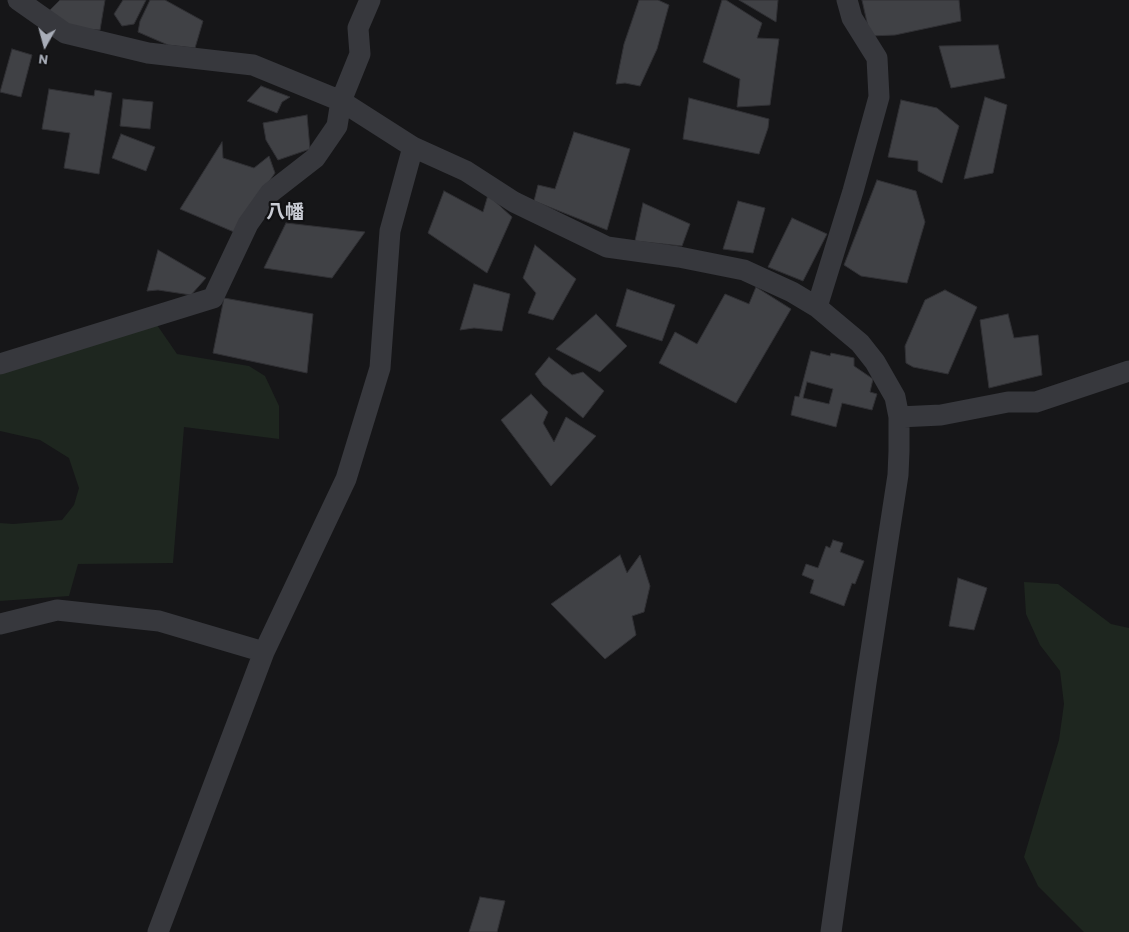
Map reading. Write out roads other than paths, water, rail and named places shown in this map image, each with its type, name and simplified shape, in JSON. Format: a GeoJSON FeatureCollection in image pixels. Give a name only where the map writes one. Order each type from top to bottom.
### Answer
{"type":"FeatureCollection","features":[{"type":"Feature","properties":{"kind":"street"},"geometry":{"type":"LineString","coordinates":[[18,0],[65,33],[148,53],[253,65],[341,101],[413,147],[466,171],[514,202],[607,247],[679,257],[744,270],[792,292],[817,307],[860,343],[875,362],[895,397],[900,430],[898,475],[870,655],[831,932]]}},
{"type":"Feature","properties":{"kind":"street"},"geometry":{"type":"LineString","coordinates":[[0,364],[213,298],[248,224],[270,193],[315,158],[337,126],[341,101],[360,54],[358,28],[370,0]]}},
{"type":"Feature","properties":{"kind":"street"},"geometry":{"type":"LineString","coordinates":[[817,307],[853,191],[879,97],[877,58],[852,18],[847,0]]}},
{"type":"Feature","properties":{"kind":"street"},"geometry":{"type":"LineString","coordinates":[[158,932],[264,652],[346,479],[380,368],[390,231],[413,147]]}},
{"type":"Feature","properties":{"kind":"street"},"geometry":{"type":"LineString","coordinates":[[899,417],[941,415],[1008,402],[1036,402],[1129,371]]}},
{"type":"Feature","properties":{"kind":"street"},"geometry":{"type":"LineString","coordinates":[[0,624],[58,610],[159,621],[264,652]]}},
{"type":"Feature","properties":{"kind":"district","name":"八幡"},"geometry":{"type":"Point","coordinates":[285,212]}}]}
